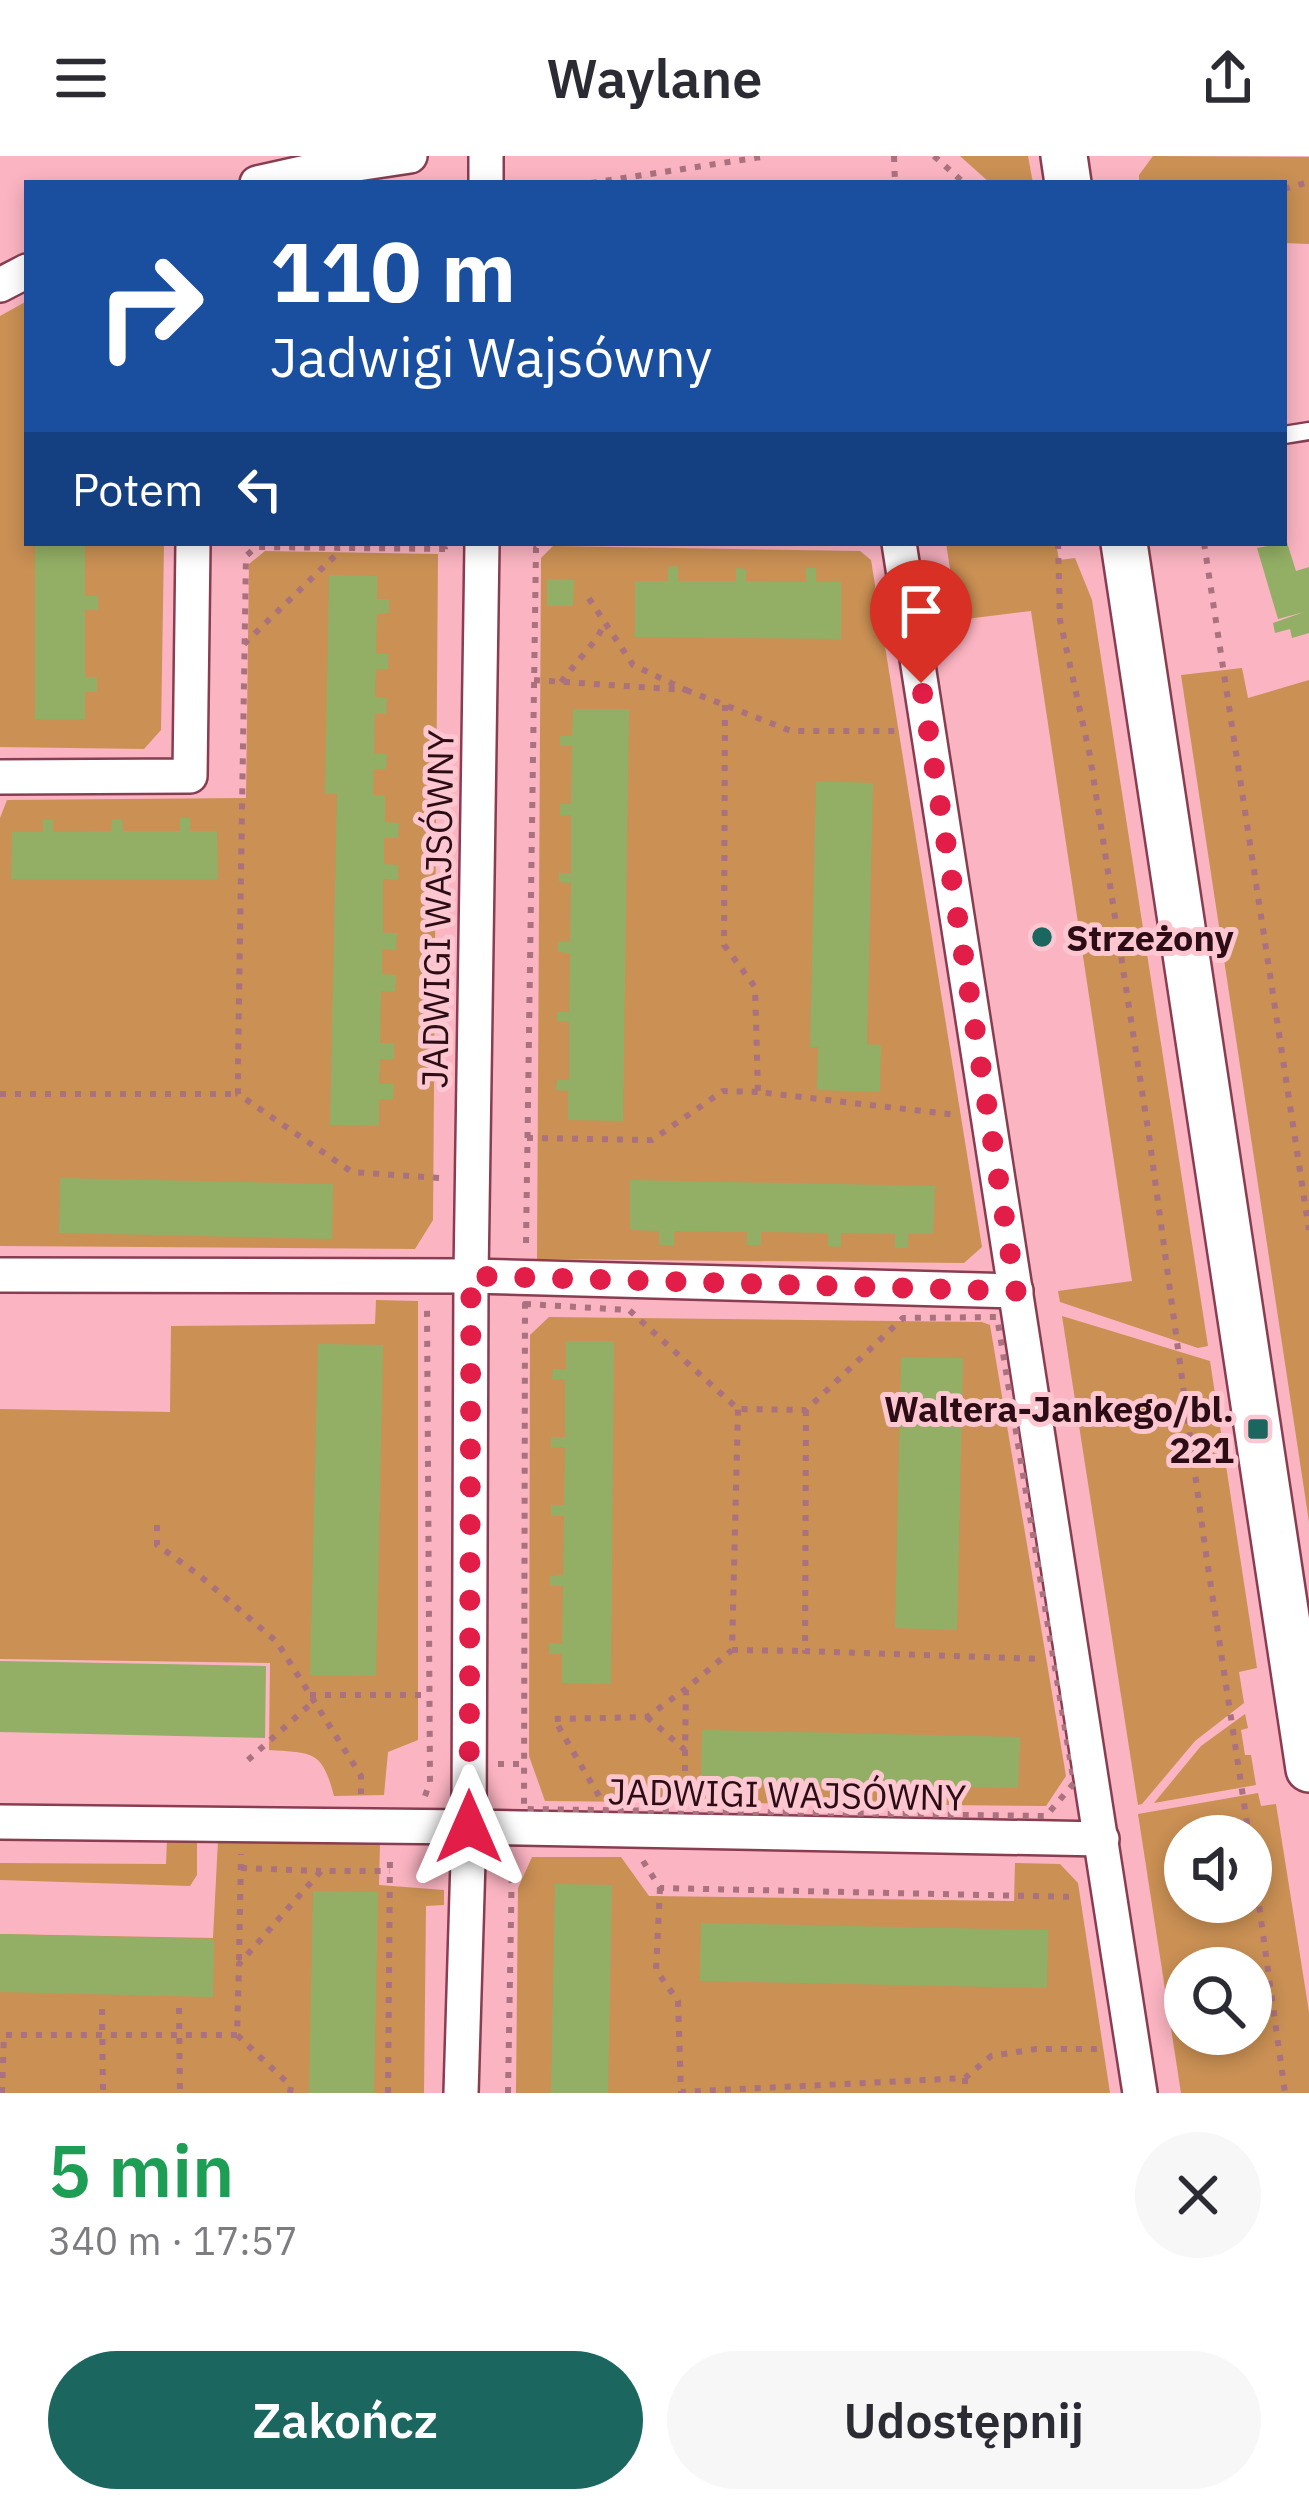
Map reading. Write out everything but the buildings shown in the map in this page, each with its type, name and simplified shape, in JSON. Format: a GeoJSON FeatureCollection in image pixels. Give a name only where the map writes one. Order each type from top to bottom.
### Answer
{"type":"FeatureCollection","features":[{"type":"Feature","properties":{"kind":"street"},"geometry":{"type":"LineString","coordinates":[[265,180],[310,164],[410,156]]}},
{"type":"Feature","properties":{"kind":"street"},"geometry":{"type":"LineString","coordinates":[[0,777],[190,776],[193,546]]}},
{"type":"Feature","properties":{"kind":"street","name":"JADWIGI WAJSÓWNY"},"geometry":{"type":"LineString","coordinates":[[461,2093],[469,1827],[482,546]]}},
{"type":"Feature","properties":{"kind":"street"},"geometry":{"type":"LineString","coordinates":[[899,546],[1140,2093]]}},
{"type":"Feature","properties":{"kind":"street"},"geometry":{"type":"LineString","coordinates":[[1124,546],[1296,1602],[1309,1769]]}},
{"type":"Feature","properties":{"kind":"street"},"geometry":{"type":"LineString","coordinates":[[0,1276],[471,1276],[1016,1291]]}},
{"type":"Feature","properties":{"kind":"street","name":"JADWIGI WAJSÓWNY"},"geometry":{"type":"LineString","coordinates":[[0,1822],[1102,1839]]}},
{"type":"Feature","properties":{"kind":"path"},"geometry":{"type":"LineString","coordinates":[[611,180],[768,156]]}},
{"type":"Feature","properties":{"kind":"path"},"geometry":{"type":"LineString","coordinates":[[934,156],[961,180]]}},
{"type":"Feature","properties":{"kind":"path"},"geometry":{"type":"LineString","coordinates":[[238,1094],[246,556],[256,547],[430,546],[445,549],[445,572]]}},
{"type":"Feature","properties":{"kind":"path"},"geometry":{"type":"LineString","coordinates":[[526,1262],[538,546]]}},
{"type":"Feature","properties":{"kind":"path"},"geometry":{"type":"LineString","coordinates":[[1058,546],[1060,620],[1094,778],[1246,1815]]}},
{"type":"Feature","properties":{"kind":"path"},"geometry":{"type":"LineString","coordinates":[[1204,546],[1309,1230]]}},
{"type":"Feature","properties":{"kind":"path"},"geometry":{"type":"LineString","coordinates":[[244,644],[343,548]]}},
{"type":"Feature","properties":{"kind":"path"},"geometry":{"type":"LineString","coordinates":[[586,594],[633,665],[686,690],[790,731],[909,731]]}},
{"type":"Feature","properties":{"kind":"path"},"geometry":{"type":"LineString","coordinates":[[561,682],[605,623]]}},
{"type":"Feature","properties":{"kind":"path"},"geometry":{"type":"LineString","coordinates":[[534,680],[686,690]]}},
{"type":"Feature","properties":{"kind":"path"},"geometry":{"type":"LineString","coordinates":[[725,705],[724,945],[755,987],[758,1092]]}},
{"type":"Feature","properties":{"kind":"path"},"geometry":{"type":"LineString","coordinates":[[527,1138],[652,1140],[723,1091],[967,1116]]}},
{"type":"Feature","properties":{"kind":"path"},"geometry":{"type":"LineString","coordinates":[[0,1094],[238,1094],[352,1172],[439,1178]]}},
{"type":"Feature","properties":{"kind":"path"},"geometry":{"type":"LineString","coordinates":[[427,1276],[430,1783]]}},
{"type":"Feature","properties":{"kind":"path"},"geometry":{"type":"LineString","coordinates":[[525,1304],[629,1310],[738,1409],[806,1410],[903,1318],[997,1316],[1074,1783],[1046,1816],[524,1809],[525,1304]]}},
{"type":"Feature","properties":{"kind":"path"},"geometry":{"type":"LineString","coordinates":[[732,1650],[738,1409]]}},
{"type":"Feature","properties":{"kind":"path"},"geometry":{"type":"LineString","coordinates":[[805,1652],[806,1410]]}},
{"type":"Feature","properties":{"kind":"path"},"geometry":{"type":"LineString","coordinates":[[157,1526],[157,1545],[277,1642],[361,1776],[361,1803]]}},
{"type":"Feature","properties":{"kind":"path"},"geometry":{"type":"LineString","coordinates":[[606,1810],[554,1719],[647,1717],[732,1650],[1053,1660]]}},
{"type":"Feature","properties":{"kind":"path"},"geometry":{"type":"LineString","coordinates":[[686,1688],[685,1777],[700,1811]]}},
{"type":"Feature","properties":{"kind":"path"},"geometry":{"type":"LineString","coordinates":[[248,1760],[312,1698],[429,1695]]}},
{"type":"Feature","properties":{"kind":"path"},"geometry":{"type":"LineString","coordinates":[[647,1717],[685,1750]]}},
{"type":"Feature","properties":{"kind":"path"},"geometry":{"type":"LineString","coordinates":[[237,2035],[242,1825]]}},
{"type":"Feature","properties":{"kind":"path"},"geometry":{"type":"LineString","coordinates":[[508,2093],[512,1854],[526,1854]]}},
{"type":"Feature","properties":{"kind":"path"},"geometry":{"type":"LineString","coordinates":[[638,1854],[660,1888],[656,1970],[678,2001],[681,2092],[965,2078],[991,2056],[1036,2049],[1116,2049]]}},
{"type":"Feature","properties":{"kind":"path"},"geometry":{"type":"LineString","coordinates":[[241,1868],[390,1871],[388,2093]]}},
{"type":"Feature","properties":{"kind":"path"},"geometry":{"type":"LineString","coordinates":[[239,1964],[321,1870]]}},
{"type":"Feature","properties":{"kind":"path"},"geometry":{"type":"LineString","coordinates":[[660,1888],[1092,1897]]}},
{"type":"Feature","properties":{"kind":"path"},"geometry":{"type":"LineString","coordinates":[[1262,1923],[1285,2093]]}},
{"type":"Feature","properties":{"kind":"path"},"geometry":{"type":"LineString","coordinates":[[179,2008],[180,2093]]}},
{"type":"Feature","properties":{"kind":"path"},"geometry":{"type":"LineString","coordinates":[[102,2009],[103,2093]]}},
{"type":"Feature","properties":{"kind":"path"},"geometry":{"type":"LineString","coordinates":[[2,2093],[4,2035],[237,2035],[291,2086],[290,2093]]}},
{"type":"Feature","properties":{"kind":"path"},"geometry":{"type":"LineString","coordinates":[[965,2078],[965,2093]]}},
{"type":"Feature","properties":{"kind":"shaded area"},"geometry":{"type":"Polygon","coordinates":[[[960,156],[1028,156],[1032,180],[987,180],[960,156]]]}},
{"type":"Feature","properties":{"kind":"shaded area"},"geometry":{"type":"Polygon","coordinates":[[[1153,156],[1309,157],[1309,244],[1287,243],[1287,180],[1139,180],[1153,156]]]}},
{"type":"Feature","properties":{"kind":"shaded area"},"geometry":{"type":"Polygon","coordinates":[[[24,303],[24,546],[164,546],[161,730],[144,749],[0,747],[0,316],[24,303]]]}},
{"type":"Feature","properties":{"kind":"shaded area"},"geometry":{"type":"Polygon","coordinates":[[[553,546],[860,551],[871,560],[982,1247],[964,1263],[537,1259],[541,558],[553,546]]]}},
{"type":"Feature","properties":{"kind":"shaded area"},"geometry":{"type":"Polygon","coordinates":[[[946,546],[1057,546],[1059,560],[1075,558],[1092,600],[1208,1346],[1198,1348],[1060,1302],[1058,1291],[1132,1281],[1031,611],[958,620],[946,546]]]}},
{"type":"Feature","properties":{"kind":"shaded area"},"geometry":{"type":"Polygon","coordinates":[[[265,551],[438,554],[433,1220],[415,1249],[0,1246],[0,818],[7,800],[246,798],[249,564],[265,551]]]}},
{"type":"Feature","properties":{"kind":"shaded area"},"geometry":{"type":"Polygon","coordinates":[[[1242,668],[1248,698],[1309,680],[1309,1522],[1181,675],[1242,668]]]}},
{"type":"Feature","properties":{"kind":"shaded area"},"geometry":{"type":"Polygon","coordinates":[[[376,1300],[418,1301],[418,1740],[388,1752],[384,1795],[334,1796],[325,1770],[313,1757],[269,1750],[270,1663],[0,1659],[0,1409],[170,1412],[171,1326],[375,1324],[376,1300]]]}},
{"type":"Feature","properties":{"kind":"shaded area"},"geometry":{"type":"Polygon","coordinates":[[[1062,1316],[1210,1361],[1257,1668],[1239,1672],[1244,1703],[1195,1741],[1138,1805],[1062,1316]]]}},
{"type":"Feature","properties":{"kind":"shaded area"},"geometry":{"type":"Polygon","coordinates":[[[549,1317],[990,1325],[1066,1776],[1046,1806],[545,1801],[529,1756],[530,1335],[549,1317]]]}},
{"type":"Feature","properties":{"kind":"shaded area"},"geometry":{"type":"Polygon","coordinates":[[[1245,1714],[1248,1728],[1241,1730],[1256,1785],[1154,1803],[1201,1746],[1245,1714]]]}},
{"type":"Feature","properties":{"kind":"shaded area"},"geometry":{"type":"Polygon","coordinates":[[[1258,1793],[1261,1806],[1276,1804],[1309,2012],[1309,2093],[1181,2093],[1175,2055],[1272,2055],[1272,1947],[1164,1947],[1164,1983],[1138,1814],[1258,1793]]]}},
{"type":"Feature","properties":{"kind":"shaded area"},"geometry":{"type":"Polygon","coordinates":[[[167,1839],[197,1840],[197,1875],[190,1886],[0,1880],[0,1863],[166,1864],[167,1839]]]}},
{"type":"Feature","properties":{"kind":"shaded area"},"geometry":{"type":"Polygon","coordinates":[[[218,1840],[380,1843],[379,1885],[444,1890],[444,1905],[426,1906],[424,2093],[0,2093],[0,1934],[213,1938],[218,1840]]]}},
{"type":"Feature","properties":{"kind":"shaded area"},"geometry":{"type":"Polygon","coordinates":[[[532,1857],[621,1857],[649,1896],[1014,1901],[1015,1863],[1060,1864],[1078,1883],[1110,2093],[516,2093],[518,1888],[532,1857]]]}},
{"type":"Feature","properties":{"kind":"place","name":"Strzeżony"},"geometry":{"type":"Point","coordinates":[1042,937]}},
{"type":"Feature","properties":{"kind":"place","name":"Waltera-Jankego/bl. 221"},"geometry":{"type":"Point","coordinates":[1258,1429]}},
{"type":"Feature","properties":{"kind":"route"},"geometry":{"type":"LineString","coordinates":[[469,1827],[471,1276],[1016,1291],[921,683]]}}]}
